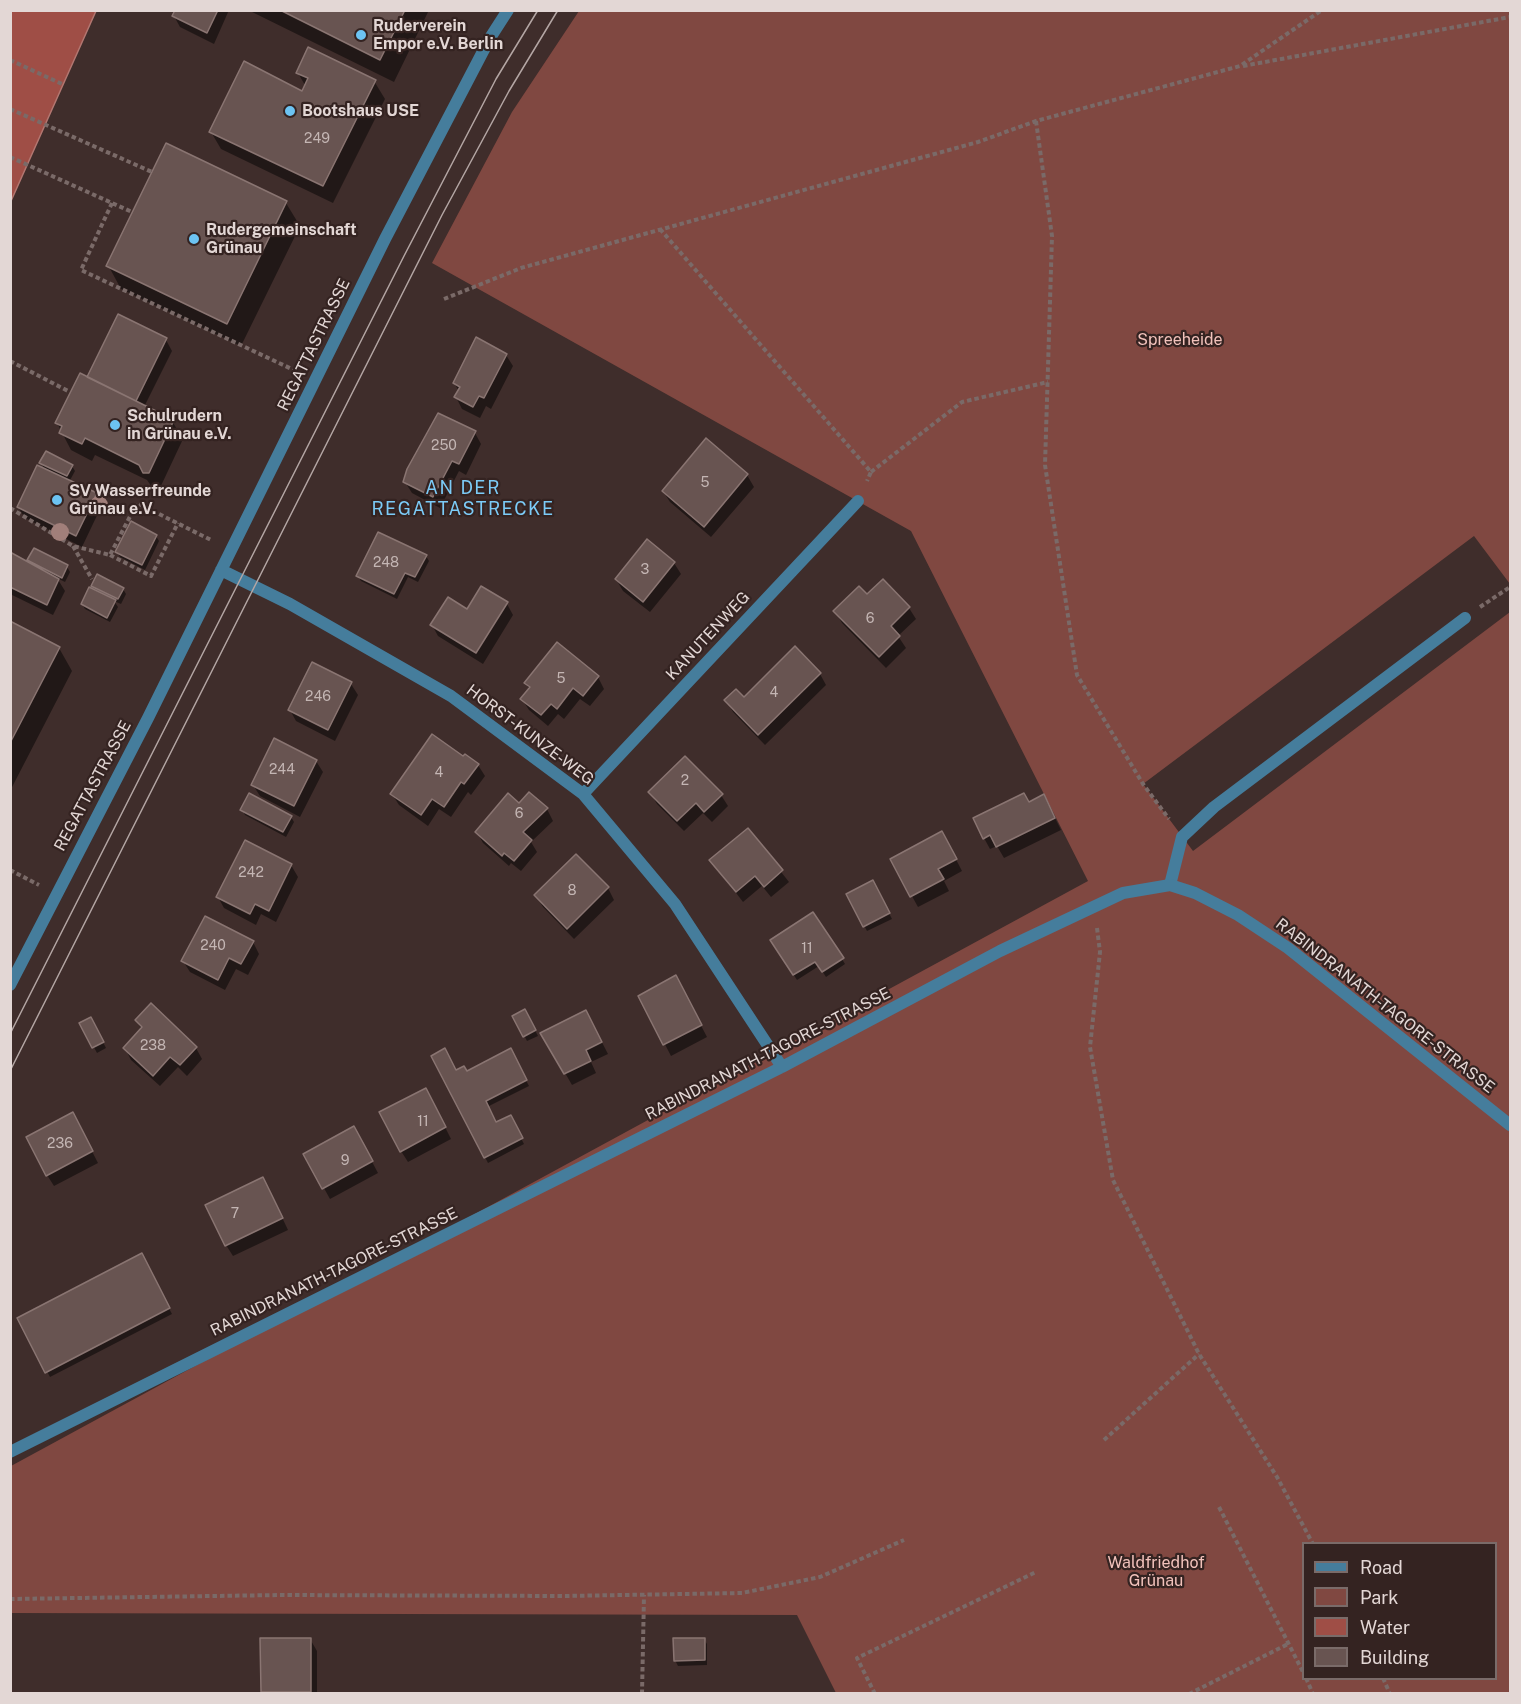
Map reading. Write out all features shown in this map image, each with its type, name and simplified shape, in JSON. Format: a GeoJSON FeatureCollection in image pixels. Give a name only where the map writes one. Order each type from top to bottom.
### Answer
{"type":"FeatureCollection","features":[{"type":"Feature","properties":{"kind":"street","name":"REGATTASTRASSE"},"geometry":{"type":"LineString","coordinates":[[10,985],[479,59],[508,10]]}},
{"type":"Feature","properties":{"kind":"street","name":"KANUTENWEG"},"geometry":{"type":"LineString","coordinates":[[583,794],[858,501]]}},
{"type":"Feature","properties":{"kind":"street","name":"HORST-KUNZE-WEG"},"geometry":{"type":"LineString","coordinates":[[221,570],[290,604],[451,696],[583,794],[675,904],[782,1067]]}},
{"type":"Feature","properties":{"kind":"street"},"geometry":{"type":"LineString","coordinates":[[1170,885],[1182,837],[1214,807],[1465,618]]}},
{"type":"Feature","properties":{"kind":"street","name":"RABINDRANATH-TAGORE-STRASSE"},"geometry":{"type":"LineString","coordinates":[[10,1452],[782,1067],[1000,951],[1123,893],[1170,885],[1195,893],[1238,915],[1288,948],[1510,1125]]}},
{"type":"Feature","properties":{"kind":"path"},"geometry":{"type":"LineString","coordinates":[[1240,66],[1322,10]]}},
{"type":"Feature","properties":{"kind":"path"},"geometry":{"type":"LineString","coordinates":[[444,299],[520,268],[978,142],[1036,121],[1240,66],[1510,17]]}},
{"type":"Feature","properties":{"kind":"path"},"geometry":{"type":"LineString","coordinates":[[10,60],[62,84]]}},
{"type":"Feature","properties":{"kind":"path"},"geometry":{"type":"LineString","coordinates":[[10,109],[152,172]]}},
{"type":"Feature","properties":{"kind":"path"},"geometry":{"type":"LineString","coordinates":[[1036,121],[1052,236],[1045,465],[1077,675],[1143,784],[1182,837]]}},
{"type":"Feature","properties":{"kind":"path"},"geometry":{"type":"LineString","coordinates":[[10,157],[132,212]]}},
{"type":"Feature","properties":{"kind":"path"},"geometry":{"type":"LineString","coordinates":[[112,203],[81,270],[315,381]]}},
{"type":"Feature","properties":{"kind":"path"},"geometry":{"type":"LineString","coordinates":[[660,229],[871,472]]}},
{"type":"Feature","properties":{"kind":"path"},"geometry":{"type":"LineString","coordinates":[[10,361],[70,392]]}},
{"type":"Feature","properties":{"kind":"path"},"geometry":{"type":"LineString","coordinates":[[858,501],[871,472],[962,402],[1048,382]]}},
{"type":"Feature","properties":{"kind":"path"},"geometry":{"type":"LineString","coordinates":[[110,555],[137,503],[230,550]]}},
{"type":"Feature","properties":{"kind":"path"},"geometry":{"type":"LineString","coordinates":[[10,508],[73,546],[110,555],[151,576],[178,523]]}},
{"type":"Feature","properties":{"kind":"path"},"geometry":{"type":"LineString","coordinates":[[73,546],[92,579]]}},
{"type":"Feature","properties":{"kind":"path"},"geometry":{"type":"LineString","coordinates":[[1465,618],[1510,587]]}},
{"type":"Feature","properties":{"kind":"path"},"geometry":{"type":"LineString","coordinates":[[10,870],[55,894]]}},
{"type":"Feature","properties":{"kind":"path"},"geometry":{"type":"LineString","coordinates":[[1094,906],[1100,952],[1090,1047],[1113,1180],[1199,1354],[1277,1478],[1312,1542]]}},
{"type":"Feature","properties":{"kind":"path"},"geometry":{"type":"LineString","coordinates":[[1104,1440],[1199,1354]]}},
{"type":"Feature","properties":{"kind":"path"},"geometry":{"type":"LineString","coordinates":[[1219,1507],[1302,1670]]}},
{"type":"Feature","properties":{"kind":"path"},"geometry":{"type":"LineString","coordinates":[[10,1599],[281,1595],[644,1595],[753,1591],[820,1577],[904,1540]]}},
{"type":"Feature","properties":{"kind":"path"},"geometry":{"type":"LineString","coordinates":[[875,1694],[857,1658],[1036,1572]]}},
{"type":"Feature","properties":{"kind":"path"},"geometry":{"type":"LineString","coordinates":[[642,1694],[644,1595]]}},
{"type":"Feature","properties":{"kind":"path"},"geometry":{"type":"LineString","coordinates":[[1189,1694],[1288,1644]]}},
{"type":"Feature","properties":{"kind":"path"},"geometry":{"type":"LineString","coordinates":[[1307,1680],[1313,1694]]}},
{"type":"Feature","properties":{"kind":"path"},"geometry":{"type":"LineString","coordinates":[[1384,1680],[1390,1694]]}},
{"type":"Feature","properties":{"kind":"green space","name":"Spreeheide"},"geometry":{"type":"Polygon","coordinates":[[[579,11],[1510,11],[1510,584],[1474,536],[1143,784],[1193,851],[1510,612],[1510,1693],[836,1693],[797,1615],[11,1613],[11,1466],[1088,881],[911,531],[432,263],[512,112],[579,11]]]}},
{"type":"Feature","properties":{"kind":"water"},"geometry":{"type":"Polygon","coordinates":[[[10,11],[96,11],[11,201],[10,11]]]}},
{"type":"Feature","properties":{"kind":"building"},"geometry":{"type":"Polygon","coordinates":[[[175,10],[218,10],[207,33],[172,16],[175,10]]]}},
{"type":"Feature","properties":{"kind":"building","name":"Ruderverein Empor e.V. Berlin"},"geometry":{"type":"Polygon","coordinates":[[[280,10],[405,10],[380,60],[280,10]]]}},
{"type":"Feature","properties":{"kind":"building","name":"Bootshaus USE"},"geometry":{"type":"Polygon","coordinates":[[[308,47],[376,80],[323,186],[209,132],[244,61],[302,91],[308,78],[296,73],[308,47]]]}},
{"type":"Feature","properties":{"kind":"building","name":"Rudergemeinschaft Grünau"},"geometry":{"type":"Polygon","coordinates":[[[166,143],[287,201],[227,324],[106,266],[166,143]]]}},
{"type":"Feature","properties":{"kind":"building"},"geometry":{"type":"Polygon","coordinates":[[[118,314],[167,338],[136,401],[87,377],[118,314]]]}},
{"type":"Feature","properties":{"kind":"building"},"geometry":{"type":"Polygon","coordinates":[[[476,337],[507,354],[484,398],[479,396],[473,407],[454,397],[460,387],[453,383],[476,337]]]}},
{"type":"Feature","properties":{"kind":"building","name":"Schulrudern in Grünau e.V."},"geometry":{"type":"Polygon","coordinates":[[[80,373],[174,420],[149,473],[143,473],[139,465],[85,438],[82,444],[59,433],[62,426],[55,423],[80,373]]]}},
{"type":"Feature","properties":{"kind":"building"},"geometry":{"type":"Polygon","coordinates":[[[438,413],[476,431],[459,464],[452,461],[433,497],[403,482],[407,469],[438,413]]]}},
{"type":"Feature","properties":{"kind":"building"},"geometry":{"type":"Polygon","coordinates":[[[706,438],[748,474],[704,527],[662,491],[706,438]]]}},
{"type":"Feature","properties":{"kind":"building"},"geometry":{"type":"Polygon","coordinates":[[[46,451],[73,465],[67,476],[39,463],[46,451]]]}},
{"type":"Feature","properties":{"kind":"building","name":"SV Wasserfreunde Grünau e.V."},"geometry":{"type":"Polygon","coordinates":[[[37,465],[97,493],[76,536],[17,507],[37,465]]]}},
{"type":"Feature","properties":{"kind":"building"},"geometry":{"type":"Polygon","coordinates":[[[131,521],[157,535],[142,565],[115,552],[131,521]]]}},
{"type":"Feature","properties":{"kind":"building"},"geometry":{"type":"Polygon","coordinates":[[[378,532],[427,555],[415,577],[405,573],[394,594],[356,576],[378,532]]]}},
{"type":"Feature","properties":{"kind":"building"},"geometry":{"type":"Polygon","coordinates":[[[647,539],[675,562],[643,602],[615,579],[647,539]]]}},
{"type":"Feature","properties":{"kind":"building"},"geometry":{"type":"Polygon","coordinates":[[[34,548],[68,565],[62,578],[27,560],[34,548]]]}},
{"type":"Feature","properties":{"kind":"building"},"geometry":{"type":"Polygon","coordinates":[[[10,552],[59,579],[47,605],[10,587],[10,552]]]}},
{"type":"Feature","properties":{"kind":"building"},"geometry":{"type":"Polygon","coordinates":[[[97,574],[124,588],[118,599],[91,586],[97,574]]]}},
{"type":"Feature","properties":{"kind":"building"},"geometry":{"type":"Polygon","coordinates":[[[883,579],[910,607],[891,626],[900,636],[879,657],[833,611],[859,586],[867,594],[883,579]]]}},
{"type":"Feature","properties":{"kind":"building"},"geometry":{"type":"Polygon","coordinates":[[[481,586],[508,602],[476,653],[430,625],[448,597],[467,609],[481,586]]]}},
{"type":"Feature","properties":{"kind":"building"},"geometry":{"type":"Polygon","coordinates":[[[89,587],[116,600],[107,618],[81,604],[89,587]]]}},
{"type":"Feature","properties":{"kind":"building"},"geometry":{"type":"Polygon","coordinates":[[[10,621],[60,647],[10,743],[10,621]]]}},
{"type":"Feature","properties":{"kind":"building"},"geometry":{"type":"Polygon","coordinates":[[[557,642],[599,676],[583,696],[573,688],[557,709],[551,704],[541,715],[520,699],[530,687],[524,683],[557,642]]]}},
{"type":"Feature","properties":{"kind":"building"},"geometry":{"type":"Polygon","coordinates":[[[795,646],[821,673],[758,735],[724,700],[736,689],[744,697],[795,646]]]}},
{"type":"Feature","properties":{"kind":"building"},"geometry":{"type":"Polygon","coordinates":[[[312,662],[352,682],[328,730],[288,710],[312,662]]]}},
{"type":"Feature","properties":{"kind":"building"},"geometry":{"type":"Polygon","coordinates":[[[432,734],[463,756],[465,754],[479,764],[464,784],[461,782],[444,807],[432,799],[421,815],[390,794],[432,734]]]}},
{"type":"Feature","properties":{"kind":"building"},"geometry":{"type":"Polygon","coordinates":[[[274,738],[317,760],[294,806],[251,785],[274,738]]]}},
{"type":"Feature","properties":{"kind":"building"},"geometry":{"type":"Polygon","coordinates":[[[685,756],[723,794],[704,812],[696,803],[677,821],[648,792],[685,756]]]}},
{"type":"Feature","properties":{"kind":"building"},"geometry":{"type":"Polygon","coordinates":[[[529,792],[548,808],[523,832],[532,840],[514,861],[504,853],[502,856],[475,832],[508,793],[519,803],[529,792]]]}},
{"type":"Feature","properties":{"kind":"building"},"geometry":{"type":"Polygon","coordinates":[[[249,793],[292,816],[283,832],[240,810],[249,793]]]}},
{"type":"Feature","properties":{"kind":"building"},"geometry":{"type":"Polygon","coordinates":[[[1024,793],[1029,802],[1044,794],[1055,818],[996,847],[990,835],[983,839],[973,818],[1024,793]]]}},
{"type":"Feature","properties":{"kind":"building"},"geometry":{"type":"Polygon","coordinates":[[[748,828],[783,870],[764,887],[755,876],[736,892],[709,860],[748,828]]]}},
{"type":"Feature","properties":{"kind":"building"},"geometry":{"type":"Polygon","coordinates":[[[942,831],[957,859],[938,869],[944,879],[910,897],[890,859],[942,831]]]}},
{"type":"Feature","properties":{"kind":"building"},"geometry":{"type":"Polygon","coordinates":[[[245,840],[292,864],[269,911],[255,904],[250,914],[216,897],[245,840]]]}},
{"type":"Feature","properties":{"kind":"building"},"geometry":{"type":"Polygon","coordinates":[[[576,854],[609,887],[567,929],[534,895],[576,854]]]}},
{"type":"Feature","properties":{"kind":"building"},"geometry":{"type":"Polygon","coordinates":[[[873,880],[890,913],[863,927],[846,894],[873,880]]]}},
{"type":"Feature","properties":{"kind":"building"},"geometry":{"type":"Polygon","coordinates":[[[813,912],[844,958],[822,972],[815,962],[793,975],[770,940],[813,912]]]}},
{"type":"Feature","properties":{"kind":"building"},"geometry":{"type":"Polygon","coordinates":[[[205,916],[254,941],[241,964],[229,958],[218,980],[181,961],[205,916]]]}},
{"type":"Feature","properties":{"kind":"building"},"geometry":{"type":"Polygon","coordinates":[[[676,975],[702,1025],[663,1045],[638,996],[676,975]]]}},
{"type":"Feature","properties":{"kind":"building"},"geometry":{"type":"Polygon","coordinates":[[[151,1003],[197,1047],[180,1065],[170,1057],[153,1076],[123,1048],[142,1027],[135,1020],[151,1003]]]}},
{"type":"Feature","properties":{"kind":"building"},"geometry":{"type":"Polygon","coordinates":[[[525,1009],[536,1030],[523,1037],[512,1016],[525,1009]]]}},
{"type":"Feature","properties":{"kind":"building"},"geometry":{"type":"Polygon","coordinates":[[[586,1010],[602,1042],[586,1050],[591,1061],[564,1074],[540,1033],[586,1010]]]}},
{"type":"Feature","properties":{"kind":"building"},"geometry":{"type":"Polygon","coordinates":[[[91,1017],[104,1042],[92,1048],[79,1023],[91,1017]]]}},
{"type":"Feature","properties":{"kind":"building"},"geometry":{"type":"Polygon","coordinates":[[[445,1048],[456,1070],[464,1066],[467,1071],[511,1048],[527,1080],[486,1101],[496,1122],[511,1115],[523,1138],[484,1158],[431,1056],[445,1048]]]}},
{"type":"Feature","properties":{"kind":"building"},"geometry":{"type":"Polygon","coordinates":[[[426,1088],[446,1127],[400,1152],[379,1112],[426,1088]]]}},
{"type":"Feature","properties":{"kind":"building"},"geometry":{"type":"Polygon","coordinates":[[[73,1112],[93,1151],[46,1176],[26,1137],[73,1112]]]}},
{"type":"Feature","properties":{"kind":"building"},"geometry":{"type":"Polygon","coordinates":[[[354,1126],[373,1161],[322,1189],[303,1154],[354,1126]]]}},
{"type":"Feature","properties":{"kind":"building"},"geometry":{"type":"Polygon","coordinates":[[[263,1177],[283,1218],[225,1246],[205,1205],[263,1177]]]}},
{"type":"Feature","properties":{"kind":"building"},"geometry":{"type":"Polygon","coordinates":[[[142,1253],[170,1308],[45,1373],[17,1318],[142,1253]]]}},
{"type":"Feature","properties":{"kind":"building"},"geometry":{"type":"Polygon","coordinates":[[[260,1638],[311,1638],[311,1692],[261,1692],[260,1638]]]}},
{"type":"Feature","properties":{"kind":"building"},"geometry":{"type":"Polygon","coordinates":[[[673,1638],[705,1638],[705,1660],[674,1661],[673,1638]]]}},
{"type":"Feature","properties":{"kind":"tram line"},"geometry":{"type":"LineString","coordinates":[[10,1034],[404,256],[496,79],[538,10]]}},
{"type":"Feature","properties":{"kind":"tram line"},"geometry":{"type":"LineString","coordinates":[[10,1071],[442,215],[509,91],[558,10]]}},
{"type":"Feature","properties":{"kind":"place","name":"Ruderverein Empor e.V. Berlin"},"geometry":{"type":"Point","coordinates":[361,35]}},
{"type":"Feature","properties":{"kind":"place","name":"Bootshaus USE"},"geometry":{"type":"Point","coordinates":[290,111]}},
{"type":"Feature","properties":{"kind":"place","name":"Rudergemeinschaft Grünau"},"geometry":{"type":"Point","coordinates":[194,239]}},
{"type":"Feature","properties":{"kind":"place","name":"Schulrudern in Grünau e.V."},"geometry":{"type":"Point","coordinates":[115,425]}},
{"type":"Feature","properties":{"kind":"place","name":"SV Wasserfreunde Grünau e.V."},"geometry":{"type":"Point","coordinates":[57,500]}},
{"type":"Feature","properties":{"kind":"district","name":"AN DER REGATTASTRECKE"},"geometry":{"type":"Point","coordinates":[463,498]}},
{"type":"Feature","properties":{"kind":"park label","name":"Waldfriedhof Grünau"},"geometry":{"type":"Point","coordinates":[1156,1572]}}]}
